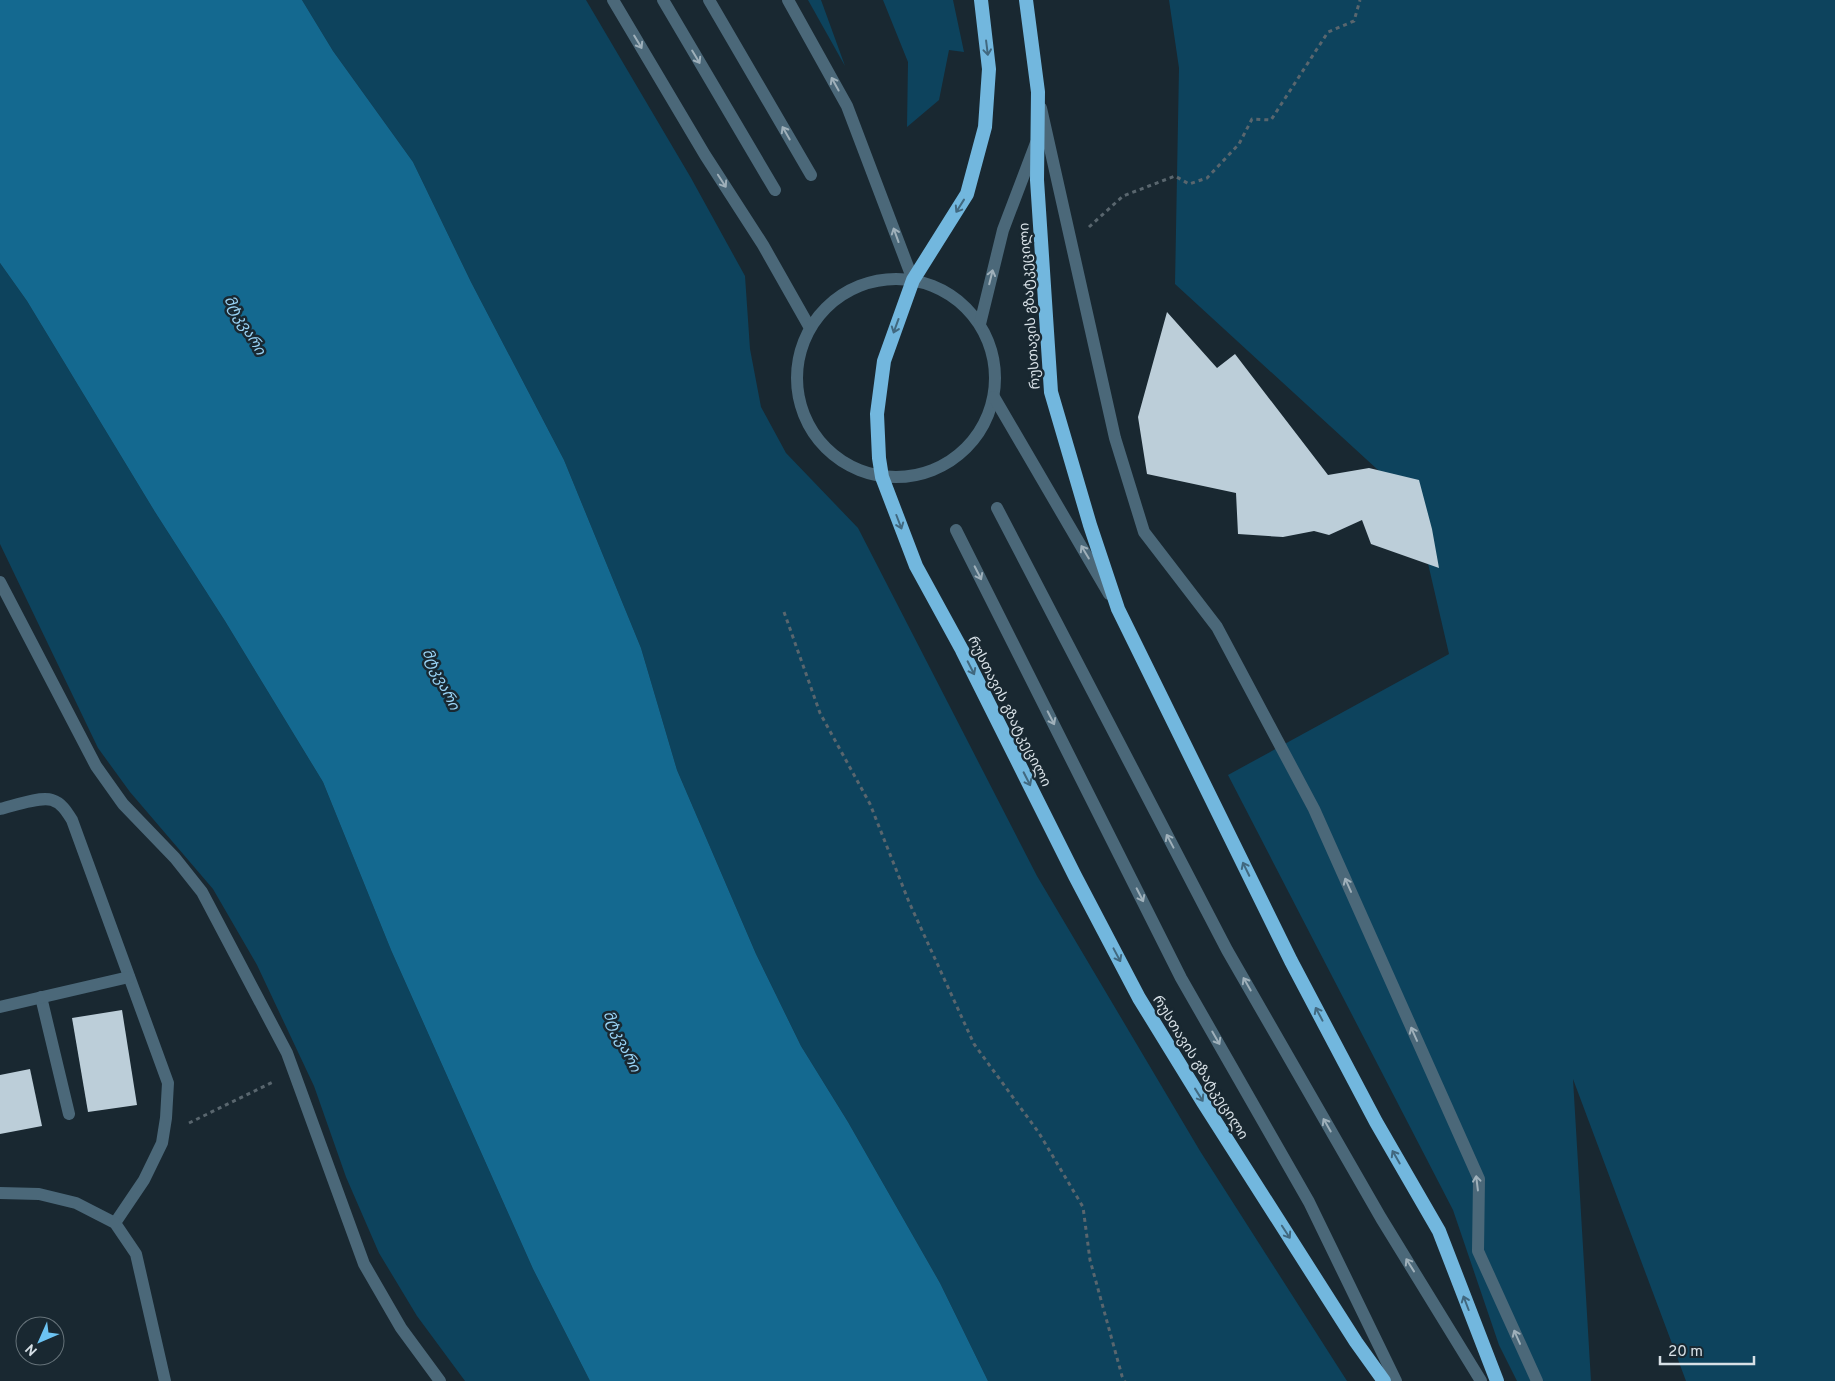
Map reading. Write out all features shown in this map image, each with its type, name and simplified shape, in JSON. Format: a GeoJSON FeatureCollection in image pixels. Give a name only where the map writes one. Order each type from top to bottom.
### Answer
{"type":"FeatureCollection","features":[{"type":"Feature","properties":{"kind":"highway","name":"რუსთავის გზატკეცილი"},"geometry":{"type":"LineString","coordinates":[[981,0],[990,69],[985,127],[967,194],[913,280],[884,361],[877,414],[882,477],[916,566],[962,650],[1139,998],[1334,1309],[1384,1381]]}},
{"type":"Feature","properties":{"kind":"highway","name":"რუსთავის გზატკეცილი"},"geometry":{"type":"LineString","coordinates":[[1026,0],[1038,92],[1037,180],[1051,392],[1090,525],[1118,609],[1291,961],[1376,1122],[1439,1231],[1496,1381]]}},
{"type":"Feature","properties":{"kind":"lane"},"geometry":{"type":"LineString","coordinates":[[613,0],[705,155],[764,244],[810,328]]}},
{"type":"Feature","properties":{"kind":"lane"},"geometry":{"type":"LineString","coordinates":[[663,0],[775,190]]}},
{"type":"Feature","properties":{"kind":"lane"},"geometry":{"type":"LineString","coordinates":[[709,0],[811,175]]}},
{"type":"Feature","properties":{"kind":"lane"},"geometry":{"type":"LineString","coordinates":[[788,0],[847,106],[913,280]]}},
{"type":"Feature","properties":{"kind":"lane"},"geometry":{"type":"LineString","coordinates":[[1038,92],[1115,438],[1144,532],[1217,627],[1314,809],[1478,1179],[1478,1251],[1537,1381]]}},
{"type":"Feature","properties":{"kind":"lane"},"geometry":{"type":"LineString","coordinates":[[980,324],[1003,230],[1037,139]]}},
{"type":"Feature","properties":{"kind":"lane"},"geometry":{"type":"LineString","coordinates":[[883,280],[913,280],[939,289],[962,304],[980,324],[990,347],[995,372],[994,398],[984,426],[965,450],[941,467],[912,477],[882,477],[851,467],[825,448],[806,421],[797,390],[799,358],[810,328],[829,304],[854,288],[883,280]]}},
{"type":"Feature","properties":{"kind":"lane"},"geometry":{"type":"LineString","coordinates":[[994,398],[1118,609]]}},
{"type":"Feature","properties":{"kind":"lane"},"geometry":{"type":"LineString","coordinates":[[997,508],[1227,950],[1381,1218],[1481,1381]]}},
{"type":"Feature","properties":{"kind":"lane"},"geometry":{"type":"LineString","coordinates":[[956,530],[1182,978],[1309,1202],[1396,1381]]}},
{"type":"Feature","properties":{"kind":"lane"},"geometry":{"type":"LineString","coordinates":[[0,582],[96,766],[123,804],[175,858],[202,892],[287,1053],[364,1264],[401,1328],[440,1381]]}},
{"type":"Feature","properties":{"kind":"lane"},"geometry":{"type":"LineString","coordinates":[[0,809],[39,800],[52,800],[64,808],[72,820],[168,1083],[162,1143],[144,1180],[115,1223]]}},
{"type":"Feature","properties":{"kind":"lane"},"geometry":{"type":"LineString","coordinates":[[0,1007],[129,977]]}},
{"type":"Feature","properties":{"kind":"lane"},"geometry":{"type":"LineString","coordinates":[[41,997],[69,1114]]}},
{"type":"Feature","properties":{"kind":"lane"},"geometry":{"type":"LineString","coordinates":[[0,1193],[39,1194],[76,1203],[115,1223],[136,1254],[165,1381]]}},
{"type":"Feature","properties":{"kind":"path"},"geometry":{"type":"LineString","coordinates":[[1072,243],[1123,196],[1175,176],[1189,184],[1207,178],[1239,144],[1252,119],[1271,120],[1328,32],[1354,21],[1360,0]]}},
{"type":"Feature","properties":{"kind":"path"},"geometry":{"type":"LineString","coordinates":[[784,612],[820,713],[870,804],[909,902],[974,1044],[1039,1133],[1083,1207],[1090,1260],[1125,1381]]}},
{"type":"Feature","properties":{"kind":"path"},"geometry":{"type":"LineString","coordinates":[[164,1135],[294,1072]]}},
{"type":"Feature","properties":{"kind":"shaded area"},"geometry":{"type":"Polygon","coordinates":[[[302,0],[586,0],[691,178],[745,276],[750,349],[761,407],[786,453],[858,528],[1037,876],[1200,1151],[1347,1381],[988,1381],[940,1283],[848,1122],[801,1046],[756,954],[677,770],[641,648],[564,460],[471,282],[413,162],[333,51],[302,0]]]}},
{"type":"Feature","properties":{"kind":"shaded area"},"geometry":{"type":"Polygon","coordinates":[[[808,0],[821,0],[845,66],[808,0]]]}},
{"type":"Feature","properties":{"kind":"shaded area"},"geometry":{"type":"Polygon","coordinates":[[[883,0],[953,0],[964,52],[949,50],[939,100],[907,127],[908,62],[883,0]]]}},
{"type":"Feature","properties":{"kind":"shaded area"},"geometry":{"type":"Polygon","coordinates":[[[1169,0],[1835,0],[1835,1381],[1686,1381],[1573,1079],[1591,1381],[1517,1381],[1499,1345],[1453,1210],[1228,775],[1449,654],[1414,503],[1175,284],[1179,68],[1169,0]]]}},
{"type":"Feature","properties":{"kind":"shaded area"},"geometry":{"type":"Polygon","coordinates":[[[0,263],[27,301],[155,512],[225,621],[323,782],[391,950],[533,1269],[590,1381],[465,1381],[417,1316],[379,1253],[346,1177],[314,1086],[257,965],[213,889],[130,792],[98,748],[0,544],[0,263]]]}},
{"type":"Feature","properties":{"kind":"water","name":"მტკვარი"},"geometry":{"type":"Polygon","coordinates":[[[0,0],[302,0],[333,51],[413,162],[471,282],[564,460],[641,648],[677,770],[756,954],[801,1046],[848,1122],[940,1283],[988,1381],[590,1381],[533,1269],[391,950],[323,782],[225,621],[155,512],[27,301],[0,263],[0,0]]]}},
{"type":"Feature","properties":{"kind":"building"},"geometry":{"type":"Polygon","coordinates":[[[1167,312],[1217,368],[1235,354],[1328,475],[1369,468],[1419,480],[1432,529],[1439,568],[1371,544],[1362,520],[1329,535],[1314,531],[1283,537],[1238,534],[1236,493],[1147,474],[1138,417],[1167,312]]]}},
{"type":"Feature","properties":{"kind":"building"},"geometry":{"type":"Polygon","coordinates":[[[122,1010],[137,1105],[88,1112],[72,1018],[122,1010]]]}},
{"type":"Feature","properties":{"kind":"building"},"geometry":{"type":"Polygon","coordinates":[[[30,1069],[42,1126],[0,1134],[0,1075],[30,1069]]]}}]}
